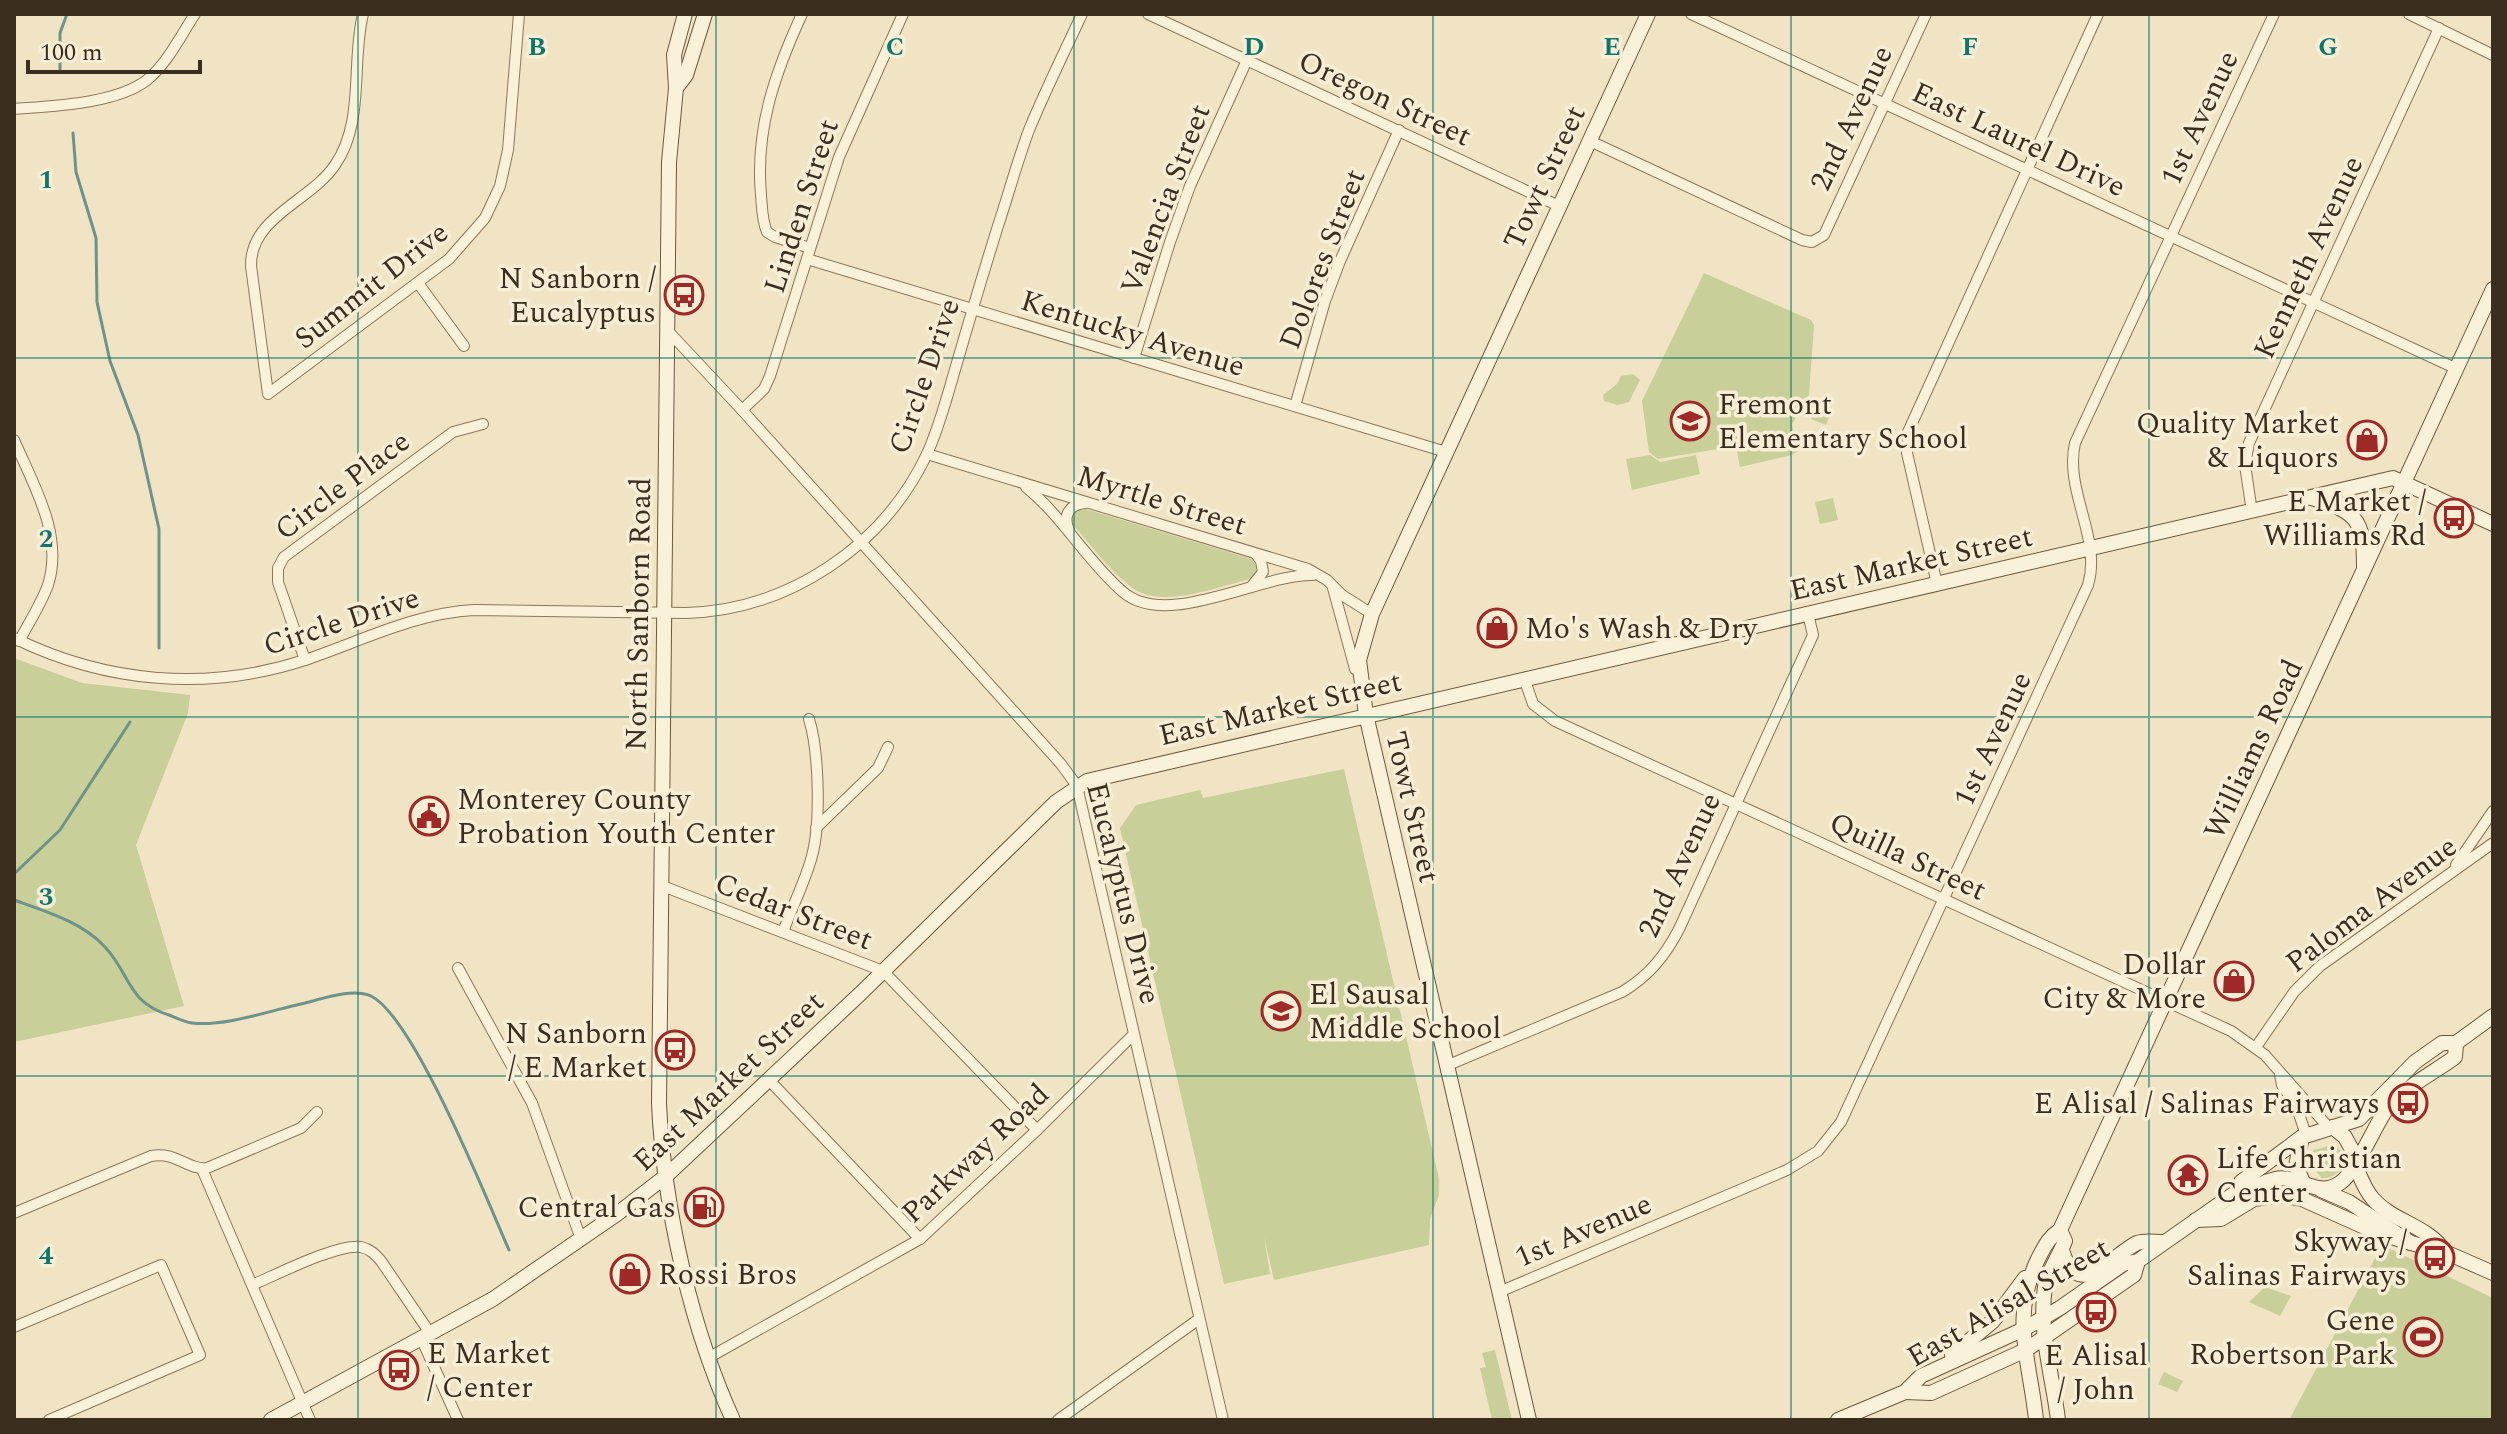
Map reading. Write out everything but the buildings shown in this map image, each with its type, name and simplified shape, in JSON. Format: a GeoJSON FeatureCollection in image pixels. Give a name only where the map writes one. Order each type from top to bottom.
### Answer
{"type":"FeatureCollection","features":[{"type":"Feature","properties":{"kind":"main road","name":"North Sanborn Road"},"geometry":{"type":"LineString","coordinates":[[685,14],[674,55],[676,88],[669,162],[659,1086],[666,1176],[686,1278],[708,1358],[733,1420]]}},
{"type":"Feature","properties":{"kind":"main road","name":"North Sanborn Road"},"geometry":{"type":"LineString","coordinates":[[676,88],[686,75],[705,14]]}},
{"type":"Feature","properties":{"kind":"main road","name":"Towt Street"},"geometry":{"type":"LineString","coordinates":[[1529,1420],[1366,715],[1361,691],[1360,651],[1372,614],[1648,14]]}},
{"type":"Feature","properties":{"kind":"main road","name":"Williams Road"},"geometry":{"type":"LineString","coordinates":[[2036,1420],[2023,1301],[2035,1265],[2050,1237],[2060,1230],[2493,289]]}},
{"type":"Feature","properties":{"kind":"main road","name":"East Market Street"},"geometry":{"type":"LineString","coordinates":[[271,1420],[493,1299],[666,1176],[1056,802],[1077,786],[1116,773],[2393,478],[2493,524]]}},
{"type":"Feature","properties":{"kind":"main road"},"geometry":{"type":"LineString","coordinates":[[2311,498],[2344,509],[2357,520],[2363,536],[2364,570]]}},
{"type":"Feature","properties":{"kind":"main road","name":"East Alisal Street"},"geometry":{"type":"LineString","coordinates":[[1838,1420],[1905,1392],[1921,1376],[2024,1329],[2123,1264],[2138,1261],[2238,1191],[2241,1182],[2304,1136],[2349,1124],[2364,1115],[2400,1075],[2427,1053],[2442,1043],[2456,1043],[2493,1016]]}},
{"type":"Feature","properties":{"kind":"main road","name":"East Alisal Street"},"geometry":{"type":"LineString","coordinates":[[2238,1191],[2247,1193],[2274,1179],[2291,1179],[2321,1189],[2341,1183],[2392,1103],[2455,1057],[2456,1043]]}},
{"type":"Feature","properties":{"kind":"main road"},"geometry":{"type":"LineString","coordinates":[[2427,1053],[2436,1059],[2439,1069]]}},
{"type":"Feature","properties":{"kind":"main road"},"geometry":{"type":"LineString","coordinates":[[2331,1128],[2345,1137],[2365,1189],[2373,1200],[2394,1216],[2438,1240],[2445,1252]]}},
{"type":"Feature","properties":{"kind":"main road"},"geometry":{"type":"LineString","coordinates":[[2303,1182],[2296,1166],[2304,1136]]}},
{"type":"Feature","properties":{"kind":"main road"},"geometry":{"type":"LineString","coordinates":[[2321,1189],[2349,1202],[2411,1243]]}},
{"type":"Feature","properties":{"kind":"main road"},"geometry":{"type":"LineString","coordinates":[[2196,1220],[2221,1219],[2243,1204],[2264,1196],[2293,1196],[2378,1233],[2445,1252],[2493,1273]]}},
{"type":"Feature","properties":{"kind":"main road"},"geometry":{"type":"LineString","coordinates":[[2058,1420],[2045,1317],[2046,1284],[2065,1241],[2060,1230]]}},
{"type":"Feature","properties":{"kind":"main road"},"geometry":{"type":"LineString","coordinates":[[2062,1250],[2069,1267],[2079,1275],[2085,1275],[2099,1270],[2140,1241],[2163,1242]]}},
{"type":"Feature","properties":{"kind":"main road","name":"East Alisal Street"},"geometry":{"type":"LineString","coordinates":[[1905,1392],[1931,1393],[2026,1350],[2134,1275],[2138,1261]]}},
{"type":"Feature","properties":{"kind":"main road"},"geometry":{"type":"LineString","coordinates":[[1921,1376],[1987,1328],[2035,1265]]}},
{"type":"Feature","properties":{"kind":"street"},"geometry":{"type":"LineString","coordinates":[[14,109],[106,97],[140,85],[154,73],[195,14]]}},
{"type":"Feature","properties":{"kind":"street","name":"Summit Drive"},"geometry":{"type":"LineString","coordinates":[[363,14],[351,127],[340,157],[323,181],[267,225],[253,244],[251,266],[268,394],[449,259],[485,218],[500,186],[508,150],[519,14]]}},
{"type":"Feature","properties":{"kind":"street","name":"Kentucky Avenue"},"geometry":{"type":"LineString","coordinates":[[802,14],[783,54],[768,98],[761,138],[760,189],[767,232],[808,254],[972,309],[1446,452]]}},
{"type":"Feature","properties":{"kind":"street","name":"Linden Street"},"geometry":{"type":"LineString","coordinates":[[742,410],[767,383],[845,144],[903,14]]}},
{"type":"Feature","properties":{"kind":"street","name":"Circle Drive"},"geometry":{"type":"LineString","coordinates":[[16,640],[85,667],[159,679],[234,677],[305,660],[419,619],[454,611],[716,611],[767,599],[819,574],[861,541],[900,500],[927,454],[1028,133],[1082,14]]}},
{"type":"Feature","properties":{"kind":"street","name":"Oregon Street"},"geometry":{"type":"LineString","coordinates":[[1148,14],[1559,206]]}},
{"type":"Feature","properties":{"kind":"street","name":"East Laurel Drive"},"geometry":{"type":"LineString","coordinates":[[1691,14],[2457,369]]}},
{"type":"Feature","properties":{"kind":"street","name":"2nd Avenue"},"geometry":{"type":"LineString","coordinates":[[1590,141],[1802,240],[1817,240],[1824,235],[1926,14]]}},
{"type":"Feature","properties":{"kind":"street"},"geometry":{"type":"LineString","coordinates":[[1937,584],[1909,462],[1907,437],[2098,14]]}},
{"type":"Feature","properties":{"kind":"street","name":"1st Avenue"},"geometry":{"type":"LineString","coordinates":[[1499,1292],[1787,1170],[1818,1151],[1841,1122],[2085,593],[2091,572],[2090,549],[2073,472],[2075,443],[2274,14]]}},
{"type":"Feature","properties":{"kind":"street"},"geometry":{"type":"LineString","coordinates":[[2409,14],[2493,55]]}},
{"type":"Feature","properties":{"kind":"street","name":"Kenneth Avenue"},"geometry":{"type":"LineString","coordinates":[[2252,512],[2245,465],[2249,443],[2439,28]]}},
{"type":"Feature","properties":{"kind":"street","name":"Valencia Street"},"geometry":{"type":"LineString","coordinates":[[1134,358],[1190,186],[1247,60]]}},
{"type":"Feature","properties":{"kind":"street","name":"Dolores Street"},"geometry":{"type":"LineString","coordinates":[[1295,406],[1325,301],[1340,261],[1399,130]]}},
{"type":"Feature","properties":{"kind":"street"},"geometry":{"type":"LineString","coordinates":[[418,283],[464,346]]}},
{"type":"Feature","properties":{"kind":"street","name":"Eucalyptus Drive"},"geometry":{"type":"LineString","coordinates":[[668,331],[861,541],[1061,764],[1077,786],[1223,1420]]}},
{"type":"Feature","properties":{"kind":"street","name":"Circle Place"},"geometry":{"type":"LineString","coordinates":[[305,660],[278,582],[281,560],[453,432],[483,424]]}},
{"type":"Feature","properties":{"kind":"street"},"geometry":{"type":"LineString","coordinates":[[14,440],[43,505],[52,553],[47,588],[16,640]]}},
{"type":"Feature","properties":{"kind":"street","name":"Myrtle Street"},"geometry":{"type":"LineString","coordinates":[[927,454],[1308,569],[1372,614]]}},
{"type":"Feature","properties":{"kind":"street"},"geometry":{"type":"LineString","coordinates":[[1018,482],[1032,492],[1118,587],[1141,602],[1170,606],[1299,576],[1319,576]]}},
{"type":"Feature","properties":{"kind":"street"},"geometry":{"type":"LineString","coordinates":[[1070,533],[1066,521],[1069,510],[1080,504],[1092,503]]}},
{"type":"Feature","properties":{"kind":"street"},"geometry":{"type":"LineString","coordinates":[[1249,588],[1263,572],[1261,561],[1253,552]]}},
{"type":"Feature","properties":{"kind":"street"},"geometry":{"type":"LineString","coordinates":[[1332,587],[1361,691]]}},
{"type":"Feature","properties":{"kind":"street","name":"2nd Avenue"},"geometry":{"type":"LineString","coordinates":[[1446,1066],[1622,992],[1646,976],[1662,958],[1674,938],[1813,635],[1808,614]]}},
{"type":"Feature","properties":{"kind":"street","name":"Quilla Street"},"geometry":{"type":"LineString","coordinates":[[1524,678],[1533,704],[1548,717],[2231,1031],[2256,1047],[2331,1128]]}},
{"type":"Feature","properties":{"kind":"street"},"geometry":{"type":"LineString","coordinates":[[783,932],[812,855],[816,828],[816,741],[809,719]]}},
{"type":"Feature","properties":{"kind":"street"},"geometry":{"type":"LineString","coordinates":[[816,828],[878,768],[888,747]]}},
{"type":"Feature","properties":{"kind":"street"},"geometry":{"type":"LineString","coordinates":[[2451,873],[2493,811]]}},
{"type":"Feature","properties":{"kind":"street","name":"Paloma Avenue"},"geometry":{"type":"LineString","coordinates":[[2256,1047],[2294,992],[2314,971],[2493,843]]}},
{"type":"Feature","properties":{"kind":"street","name":"Cedar Street"},"geometry":{"type":"LineString","coordinates":[[660,885],[883,971],[1037,1130]]}},
{"type":"Feature","properties":{"kind":"street"},"geometry":{"type":"LineString","coordinates":[[458,968],[532,1103],[581,1239]]}},
{"type":"Feature","properties":{"kind":"street","name":"Parkway Road"},"geometry":{"type":"LineString","coordinates":[[708,1358],[920,1239],[1134,1034]]}},
{"type":"Feature","properties":{"kind":"street","name":"Quilla Street"},"geometry":{"type":"LineString","coordinates":[[2280,1075],[2282,1085],[2297,1108],[2304,1136]]}},
{"type":"Feature","properties":{"kind":"street"},"geometry":{"type":"LineString","coordinates":[[769,1080],[920,1239]]}},
{"type":"Feature","properties":{"kind":"street"},"geometry":{"type":"LineString","coordinates":[[202,1169],[301,1128],[317,1112]]}},
{"type":"Feature","properties":{"kind":"street"},"geometry":{"type":"LineString","coordinates":[[14,1213],[151,1156],[171,1155],[202,1169],[310,1420]]}},
{"type":"Feature","properties":{"kind":"street"},"geometry":{"type":"LineString","coordinates":[[252,1285],[342,1248],[363,1247],[373,1252],[426,1335],[458,1420]]}},
{"type":"Feature","properties":{"kind":"street"},"geometry":{"type":"LineString","coordinates":[[14,1327],[161,1265],[200,1355],[49,1420]]}},
{"type":"Feature","properties":{"kind":"street"},"geometry":{"type":"LineString","coordinates":[[1058,1420],[1199,1319]]}},
{"type":"Feature","properties":{"kind":"green space"},"geometry":{"type":"Polygon","coordinates":[[[1704,273],[1811,320],[1814,325],[1809,395],[1792,424],[1798,451],[1792,455],[1740,467],[1736,446],[1658,459],[1649,452],[1642,401],[1704,273]]]}},
{"type":"Feature","properties":{"kind":"green space"},"geometry":{"type":"Polygon","coordinates":[[[1633,374],[1640,380],[1629,402],[1617,405],[1604,401],[1603,395],[1617,384],[1621,376],[1633,374]]]}},
{"type":"Feature","properties":{"kind":"green space"},"geometry":{"type":"Polygon","coordinates":[[[1817,404],[1832,410],[1826,425],[1811,419],[1817,404]]]}},
{"type":"Feature","properties":{"kind":"green space"},"geometry":{"type":"Polygon","coordinates":[[[1650,455],[1660,462],[1696,455],[1700,474],[1632,490],[1626,459],[1650,455]]]}},
{"type":"Feature","properties":{"kind":"green space"},"geometry":{"type":"Polygon","coordinates":[[[1833,498],[1838,520],[1820,524],[1815,502],[1833,498]]]}},
{"type":"Feature","properties":{"kind":"green space"},"geometry":{"type":"Polygon","coordinates":[[[1082,508],[1252,559],[1260,570],[1251,579],[1192,594],[1146,595],[1117,575],[1073,525],[1073,511],[1082,508]]]}},
{"type":"Feature","properties":{"kind":"green space"},"geometry":{"type":"Polygon","coordinates":[[[14,658],[82,683],[190,695],[188,713],[136,845],[184,1006],[14,1042],[14,658]]]}},
{"type":"Feature","properties":{"kind":"green space","name":"El Sausal Middle School"},"geometry":{"type":"Polygon","coordinates":[[[1344,769],[1439,1179],[1439,1195],[1430,1219],[1429,1245],[1274,1280],[1264,1237],[1270,1274],[1224,1284],[1120,828],[1136,805],[1200,790],[1203,798],[1344,769]]]}},
{"type":"Feature","properties":{"kind":"green space"},"geometry":{"type":"Polygon","coordinates":[[[2336,1144],[2342,1156],[2341,1167],[2334,1175],[2322,1178],[2309,1164],[2308,1156],[2314,1150],[2336,1144]]]}},
{"type":"Feature","properties":{"kind":"green space"},"geometry":{"type":"Polygon","coordinates":[[[2382,1245],[2493,1298],[2493,1420],[2289,1420],[2382,1245]]]}},
{"type":"Feature","properties":{"kind":"green space"},"geometry":{"type":"Polygon","coordinates":[[[2265,1287],[2291,1296],[2280,1316],[2249,1302],[2265,1287]]]}},
{"type":"Feature","properties":{"kind":"green space"},"geometry":{"type":"Polygon","coordinates":[[[1495,1350],[1512,1420],[1492,1420],[1480,1368],[1486,1367],[1482,1353],[1495,1350]]]}},
{"type":"Feature","properties":{"kind":"green space"},"geometry":{"type":"Polygon","coordinates":[[[2164,1372],[2183,1381],[2177,1392],[2158,1384],[2164,1372]]]}},
{"type":"Feature","properties":{"kind":"waterway"},"geometry":{"type":"LineString","coordinates":[[60,71],[60,33],[67,14]]}},
{"type":"Feature","properties":{"kind":"waterway"},"geometry":{"type":"LineString","coordinates":[[73,133],[76,172],[96,238],[97,302],[110,361],[138,435],[159,529],[159,648]]}},
{"type":"Feature","properties":{"kind":"waterway"},"geometry":{"type":"LineString","coordinates":[[14,874],[60,830],[130,722]]}},
{"type":"Feature","properties":{"kind":"waterway"},"geometry":{"type":"LineString","coordinates":[[14,900],[62,918],[96,938],[145,1003],[186,1022],[205,1024],[234,1020],[347,993],[371,996],[388,1011],[428,1072],[509,1250]]}},
{"type":"Feature","properties":{"kind":"place","name":"N Sanborn / Eucalyptus"},"geometry":{"type":"Point","coordinates":[684,295]}},
{"type":"Feature","properties":{"kind":"place","name":"Fremont Elementary School"},"geometry":{"type":"Point","coordinates":[1690,421]}},
{"type":"Feature","properties":{"kind":"place","name":"Quality Market & Liquors"},"geometry":{"type":"Point","coordinates":[2367,440]}},
{"type":"Feature","properties":{"kind":"place","name":"E Market / Williams Rd"},"geometry":{"type":"Point","coordinates":[2454,518]}},
{"type":"Feature","properties":{"kind":"place","name":"Mo's Wash & Dry"},"geometry":{"type":"Point","coordinates":[1497,628]}},
{"type":"Feature","properties":{"kind":"place","name":"Monterey County Probation Youth Center"},"geometry":{"type":"Point","coordinates":[429,816]}},
{"type":"Feature","properties":{"kind":"place","name":"Dollar City & More"},"geometry":{"type":"Point","coordinates":[2234,981]}},
{"type":"Feature","properties":{"kind":"place","name":"El Sausal Middle School"},"geometry":{"type":"Point","coordinates":[1281,1011]}},
{"type":"Feature","properties":{"kind":"place","name":"N Sanborn / E Market"},"geometry":{"type":"Point","coordinates":[675,1050]}},
{"type":"Feature","properties":{"kind":"place","name":"E Alisal / Salinas Fairways"},"geometry":{"type":"Point","coordinates":[2408,1103]}},
{"type":"Feature","properties":{"kind":"place","name":"Life Christian Center"},"geometry":{"type":"Point","coordinates":[2188,1175]}},
{"type":"Feature","properties":{"kind":"place","name":"Central Gas"},"geometry":{"type":"Point","coordinates":[704,1207]}},
{"type":"Feature","properties":{"kind":"place","name":"Skyway / Salinas Fairways"},"geometry":{"type":"Point","coordinates":[2435,1258]}},
{"type":"Feature","properties":{"kind":"place","name":"Rossi Bros"},"geometry":{"type":"Point","coordinates":[630,1274]}},
{"type":"Feature","properties":{"kind":"place","name":"E Alisal / John"},"geometry":{"type":"Point","coordinates":[2096,1312]}},
{"type":"Feature","properties":{"kind":"place","name":"Gene Robertson Park"},"geometry":{"type":"Point","coordinates":[2423,1337]}},
{"type":"Feature","properties":{"kind":"place","name":"E Market / Center"},"geometry":{"type":"Point","coordinates":[399,1370]}}]}
